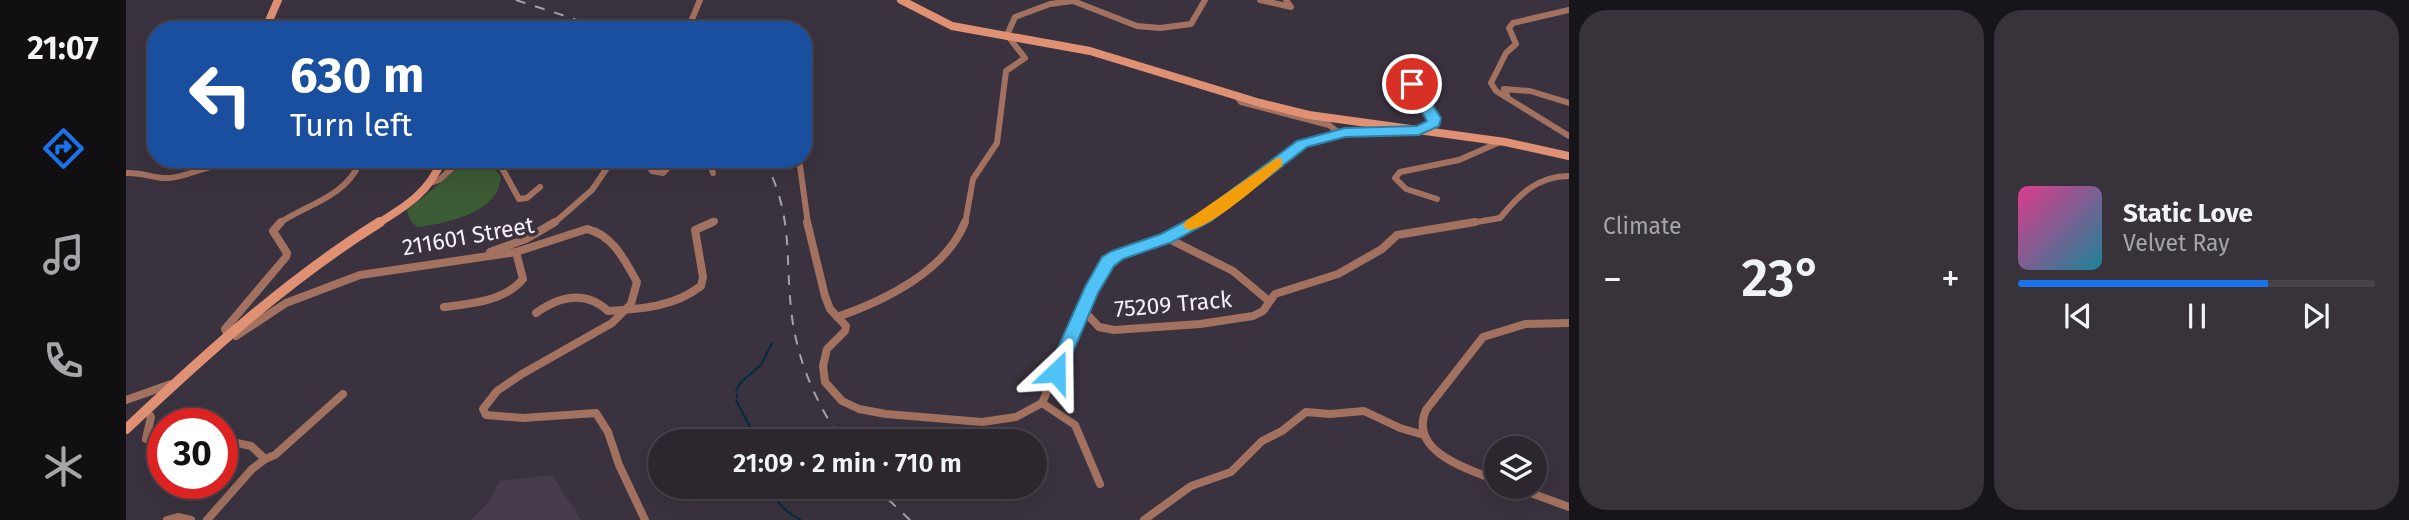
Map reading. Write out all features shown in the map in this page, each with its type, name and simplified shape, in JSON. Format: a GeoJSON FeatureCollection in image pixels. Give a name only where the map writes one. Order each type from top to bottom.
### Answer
{"type":"FeatureCollection","features":[{"type":"Feature","properties":{"kind":"street"},"geometry":{"type":"LineString","coordinates":[[269,21],[278,0]]}},
{"type":"Feature","properties":{"kind":"street"},"geometry":{"type":"LineString","coordinates":[[691,21],[701,0]]}},
{"type":"Feature","properties":{"kind":"street"},"geometry":{"type":"LineString","coordinates":[[901,0],[943,23],[1090,51],[1236,96],[1329,119],[1500,142],[1569,156]]}},
{"type":"Feature","properties":{"kind":"street"},"geometry":{"type":"LineString","coordinates":[[1007,35],[1015,17],[1066,1],[1084,4],[1126,23],[1160,28],[1191,23],[1205,0]]}},
{"type":"Feature","properties":{"kind":"street"},"geometry":{"type":"LineString","coordinates":[[1261,0],[1282,7],[1292,6],[1286,0]]}},
{"type":"Feature","properties":{"kind":"street"},"geometry":{"type":"LineString","coordinates":[[1569,10],[1560,15],[1518,19],[1509,26],[1516,44],[1506,53],[1490,83],[1496,91],[1569,136]]}},
{"type":"Feature","properties":{"kind":"street"},"geometry":{"type":"LineString","coordinates":[[837,317],[867,307],[923,273],[945,255],[958,239],[965,223],[973,179],[997,143],[1006,71],[1025,58],[1007,35]]}},
{"type":"Feature","properties":{"kind":"street"},"geometry":{"type":"LineString","coordinates":[[800,168],[804,209],[825,296],[830,309],[846,326],[845,331],[827,349],[823,360],[825,382],[842,401],[875,412],[982,422],[1016,418],[1042,403],[1083,309],[1108,262],[1126,251],[1167,238],[1206,217],[1302,144],[1339,134],[1419,131],[1435,120],[1412,84]]}},
{"type":"Feature","properties":{"kind":"street"},"geometry":{"type":"LineString","coordinates":[[1510,99],[1503,89],[1530,92],[1569,103]]}},
{"type":"Feature","properties":{"kind":"street"},"geometry":{"type":"LineString","coordinates":[[1236,96],[1241,102],[1329,125],[1339,134]]}},
{"type":"Feature","properties":{"kind":"street"},"geometry":{"type":"LineString","coordinates":[[1437,199],[1406,189],[1395,178],[1400,173],[1460,160],[1500,142]]}},
{"type":"Feature","properties":{"kind":"street"},"geometry":{"type":"LineString","coordinates":[[126,173],[144,172],[158,178],[172,178],[204,168]]}},
{"type":"Feature","properties":{"kind":"street"},"geometry":{"type":"LineString","coordinates":[[228,335],[225,330],[286,257],[287,253],[273,231],[275,226],[328,196],[354,174],[357,168]]}},
{"type":"Feature","properties":{"kind":"street"},"geometry":{"type":"LineString","coordinates":[[126,429],[228,335],[331,254],[411,201],[430,183],[438,168]]}},
{"type":"Feature","properties":{"kind":"street"},"geometry":{"type":"LineString","coordinates":[[430,183],[439,180],[453,168]]}},
{"type":"Feature","properties":{"kind":"street"},"geometry":{"type":"LineString","coordinates":[[502,168],[519,199],[527,198],[540,187]]}},
{"type":"Feature","properties":{"kind":"street"},"geometry":{"type":"LineString","coordinates":[[470,258],[513,245],[566,215],[593,191],[607,168]]}},
{"type":"Feature","properties":{"kind":"street"},"geometry":{"type":"LineString","coordinates":[[649,168],[661,173],[670,168]]}},
{"type":"Feature","properties":{"kind":"street"},"geometry":{"type":"LineString","coordinates":[[712,168],[713,173]]}},
{"type":"Feature","properties":{"kind":"street","name":"75209 Track"},"geometry":{"type":"LineString","coordinates":[[1083,309],[1099,327],[1114,330],[1200,324],[1253,316],[1263,310],[1275,293],[1328,277],[1350,267],[1382,249],[1393,237],[1404,232],[1500,218],[1522,192],[1542,181],[1567,176]]}},
{"type":"Feature","properties":{"kind":"street"},"geometry":{"type":"LineString","coordinates":[[536,313],[551,302],[581,298],[598,301],[608,311],[630,307],[647,309],[668,304],[701,286],[704,277],[695,230],[715,221]]}},
{"type":"Feature","properties":{"kind":"street","name":"211601 Street"},"geometry":{"type":"LineString","coordinates":[[208,352],[286,303],[329,285],[382,270],[516,252],[587,229],[596,231],[613,245],[637,275],[638,284],[630,307]]}},
{"type":"Feature","properties":{"kind":"street","name":"75209 Track"},"geometry":{"type":"LineString","coordinates":[[1167,238],[1233,271],[1269,301]]}},
{"type":"Feature","properties":{"kind":"street"},"geometry":{"type":"LineString","coordinates":[[444,307],[487,299],[520,285],[523,279],[516,252]]}},
{"type":"Feature","properties":{"kind":"street"},"geometry":{"type":"LineString","coordinates":[[630,307],[592,337],[519,374],[496,391],[484,409],[486,415],[523,418],[596,412],[608,432],[619,465],[645,520]]}},
{"type":"Feature","properties":{"kind":"street"},"geometry":{"type":"LineString","coordinates":[[1484,475],[1454,464],[1436,451],[1424,435],[1423,416],[1430,403],[1483,337],[1504,328],[1550,321],[1569,323]]}},
{"type":"Feature","properties":{"kind":"street"},"geometry":{"type":"LineString","coordinates":[[126,400],[176,382]]}},
{"type":"Feature","properties":{"kind":"street"},"geometry":{"type":"LineString","coordinates":[[207,520],[252,468],[275,456],[296,439],[327,404],[343,394]]}},
{"type":"Feature","properties":{"kind":"street"},"geometry":{"type":"LineString","coordinates":[[1042,403],[1075,425],[1100,484]]}},
{"type":"Feature","properties":{"kind":"street"},"geometry":{"type":"LineString","coordinates":[[1144,520],[1191,485],[1231,472],[1258,444],[1280,433],[1306,412],[1330,414],[1364,411],[1400,428],[1424,435]]}},
{"type":"Feature","properties":{"kind":"street"},"geometry":{"type":"LineString","coordinates":[[238,443],[251,446],[265,459]]}},
{"type":"Feature","properties":{"kind":"street"},"geometry":{"type":"LineString","coordinates":[[1546,499],[1569,508]]}},
{"type":"Feature","properties":{"kind":"street"},"geometry":{"type":"LineString","coordinates":[[167,520],[178,517],[191,520]]}},
{"type":"Feature","properties":{"kind":"shaded area"},"geometry":{"type":"Polygon","coordinates":[[[552,475],[581,520],[471,520],[487,504],[500,481],[552,475]]]}},
{"type":"Feature","properties":{"kind":"green space"},"geometry":{"type":"Polygon","coordinates":[[[459,168],[494,168],[501,177],[497,191],[490,201],[471,213],[450,221],[418,227],[409,218],[407,210],[459,168]]]}},
{"type":"Feature","properties":{"kind":"waterway"},"geometry":{"type":"LineString","coordinates":[[736,390],[741,382],[761,365],[772,343]]}},
{"type":"Feature","properties":{"kind":"waterway"},"geometry":{"type":"LineString","coordinates":[[736,400],[751,429]]}},
{"type":"Feature","properties":{"kind":"waterway"},"geometry":{"type":"LineString","coordinates":[[778,499],[782,507],[801,520]]}},
{"type":"Feature","properties":{"kind":"railway"},"geometry":{"type":"LineString","coordinates":[[516,0],[580,21]]}},
{"type":"Feature","properties":{"kind":"railway"},"geometry":{"type":"LineString","coordinates":[[768,168],[784,219],[792,317],[799,350],[816,397],[835,429]]}},
{"type":"Feature","properties":{"kind":"railway"},"geometry":{"type":"LineString","coordinates":[[888,499],[910,520]]}},
{"type":"Feature","properties":{"kind":"slow traffic"},"geometry":{"type":"LineString","coordinates":[[1191,225],[1206,217],[1277,163]]}},
{"type":"Feature","properties":{"kind":"route"},"geometry":{"type":"LineString","coordinates":[[1056,372],[1099,274],[1108,262],[1136,247],[1167,238],[1206,217],[1302,144],[1345,132],[1419,131],[1434,123],[1432,114],[1412,84]]}}]}
